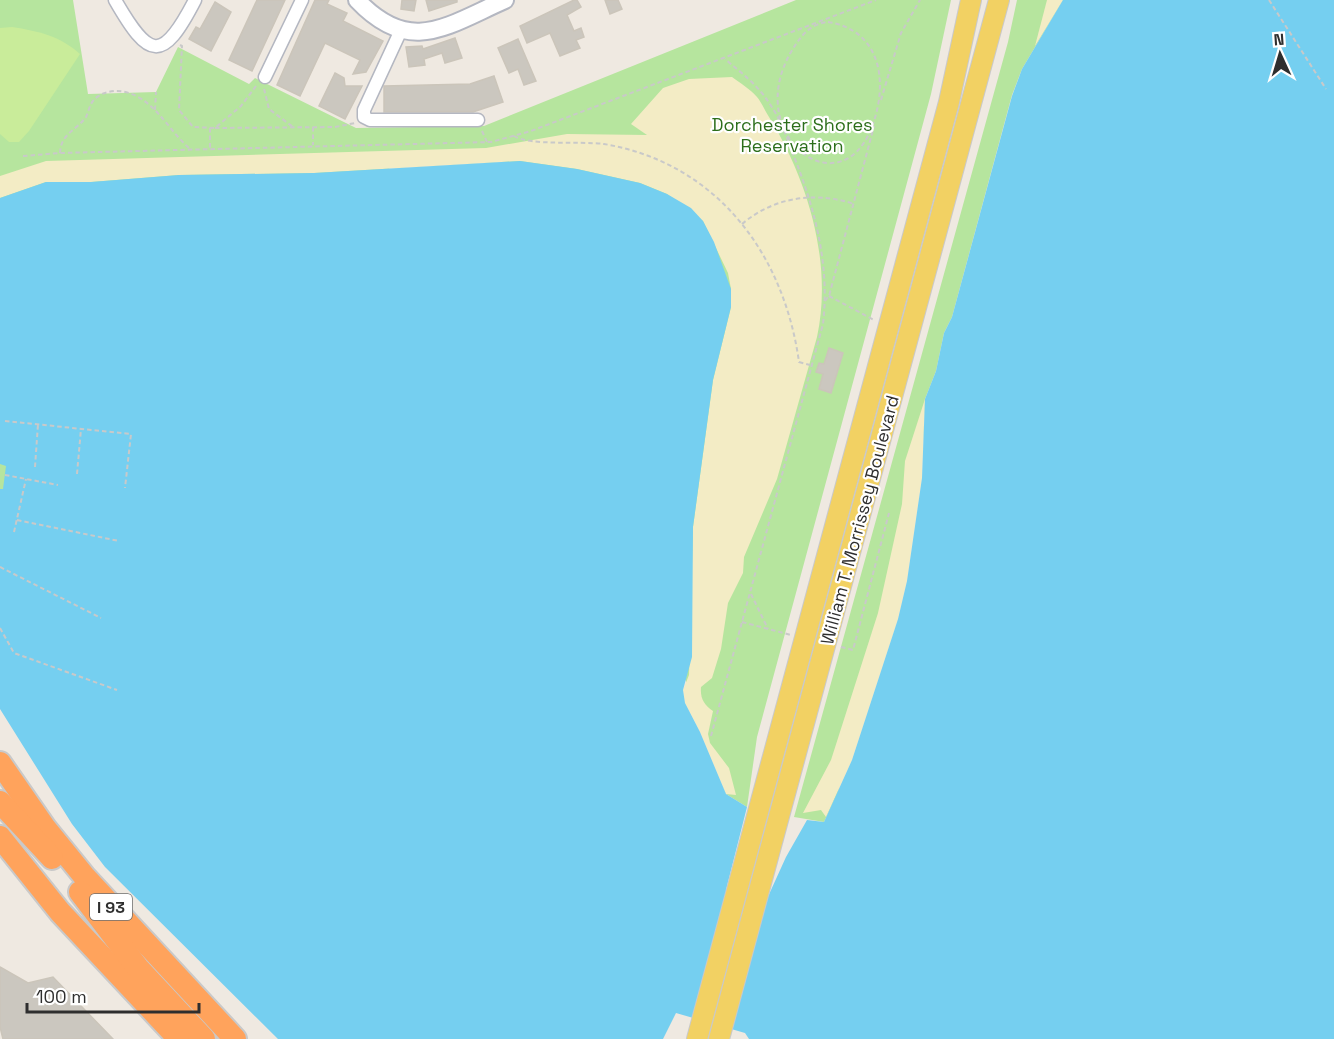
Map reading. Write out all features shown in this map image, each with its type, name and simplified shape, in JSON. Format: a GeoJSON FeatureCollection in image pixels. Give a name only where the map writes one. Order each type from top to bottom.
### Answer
{"type":"FeatureCollection","features":[{"type":"Feature","properties":{"kind":"highway","name":"I 93"},"geometry":{"type":"LineString","coordinates":[[0,763],[65,872],[138,968],[204,1039]]}},
{"type":"Feature","properties":{"kind":"highway","name":"I 93"},"geometry":{"type":"LineString","coordinates":[[0,763],[45,828],[84,876],[235,1039]]}},
{"type":"Feature","properties":{"kind":"highway","name":"I 93"},"geometry":{"type":"LineString","coordinates":[[0,802],[65,872],[147,970],[213,1039]]}},
{"type":"Feature","properties":{"kind":"highway","name":"I 93"},"geometry":{"type":"LineString","coordinates":[[0,837],[66,920],[179,1039]]}},
{"type":"Feature","properties":{"kind":"main road","name":"William T. Morrissey Boulevard"},"geometry":{"type":"LineString","coordinates":[[697,1039],[951,98],[971,0]]}},
{"type":"Feature","properties":{"kind":"main road","name":"William T. Morrissey Boulevard"},"geometry":{"type":"LineString","coordinates":[[719,1039],[999,0]]}},
{"type":"Feature","properties":{"kind":"street"},"geometry":{"type":"LineString","coordinates":[[115,0],[134,33],[143,43],[158,45],[165,45],[171,40],[195,0]]}},
{"type":"Feature","properties":{"kind":"street"},"geometry":{"type":"LineString","coordinates":[[265,77],[302,0]]}},
{"type":"Feature","properties":{"kind":"street"},"geometry":{"type":"LineString","coordinates":[[357,0],[380,20],[401,30],[419,33],[433,30],[505,0]]}},
{"type":"Feature","properties":{"kind":"street"},"geometry":{"type":"LineString","coordinates":[[401,30],[364,110],[364,117],[369,120],[478,120]]}},
{"type":"Feature","properties":{"kind":"path"},"geometry":{"type":"LineString","coordinates":[[23,156],[210,148],[491,142],[514,136],[725,59],[876,0]]}},
{"type":"Feature","properties":{"kind":"path"},"geometry":{"type":"LineString","coordinates":[[725,59],[747,77],[765,97],[796,150],[816,161],[841,160],[861,146],[872,128],[901,33],[920,0]]}},
{"type":"Feature","properties":{"kind":"path"},"geometry":{"type":"LineString","coordinates":[[1269,0],[1326,89]]}},
{"type":"Feature","properties":{"kind":"path"},"geometry":{"type":"LineString","coordinates":[[711,736],[823,324],[825,301],[823,253],[809,198],[787,138],[779,106],[782,74],[796,45],[817,23],[842,24],[854,30],[870,47],[880,83],[877,111],[854,204],[829,296],[825,301]]}},
{"type":"Feature","properties":{"kind":"path"},"geometry":{"type":"LineString","coordinates":[[171,40],[182,46],[180,114],[193,127],[346,126],[364,117]]}},
{"type":"Feature","properties":{"kind":"path"},"geometry":{"type":"LineString","coordinates":[[265,77],[263,91],[267,105],[273,113],[293,127]]}},
{"type":"Feature","properties":{"kind":"path"},"geometry":{"type":"LineString","coordinates":[[215,128],[241,106],[265,77]]}},
{"type":"Feature","properties":{"kind":"path"},"geometry":{"type":"LineString","coordinates":[[60,153],[63,138],[83,120],[92,103],[105,92],[130,93],[155,110],[189,149]]}},
{"type":"Feature","properties":{"kind":"path"},"geometry":{"type":"LineString","coordinates":[[155,110],[156,92]]}},
{"type":"Feature","properties":{"kind":"path"},"geometry":{"type":"LineString","coordinates":[[313,127],[313,146]]}},
{"type":"Feature","properties":{"kind":"path"},"geometry":{"type":"LineString","coordinates":[[210,128],[210,148]]}},
{"type":"Feature","properties":{"kind":"path"},"geometry":{"type":"LineString","coordinates":[[514,136],[533,142],[557,140],[606,145],[653,159],[696,182],[716,197],[742,224],[764,253],[785,297],[799,362],[811,366]]}},
{"type":"Feature","properties":{"kind":"path"},"geometry":{"type":"LineString","coordinates":[[742,224],[773,205],[809,198],[829,198],[854,204]]}},
{"type":"Feature","properties":{"kind":"path"},"geometry":{"type":"LineString","coordinates":[[829,296],[878,321]]}},
{"type":"Feature","properties":{"kind":"path"},"geometry":{"type":"LineString","coordinates":[[5,420],[131,434],[125,488]]}},
{"type":"Feature","properties":{"kind":"path"},"geometry":{"type":"LineString","coordinates":[[34,467],[38,424]]}},
{"type":"Feature","properties":{"kind":"path"},"geometry":{"type":"LineString","coordinates":[[77,474],[81,429]]}},
{"type":"Feature","properties":{"kind":"path"},"geometry":{"type":"LineString","coordinates":[[5,475],[58,485]]}},
{"type":"Feature","properties":{"kind":"path"},"geometry":{"type":"LineString","coordinates":[[14,532],[26,479]]}},
{"type":"Feature","properties":{"kind":"path"},"geometry":{"type":"LineString","coordinates":[[826,644],[853,650],[889,513]]}},
{"type":"Feature","properties":{"kind":"path"},"geometry":{"type":"LineString","coordinates":[[17,520],[119,541]]}},
{"type":"Feature","properties":{"kind":"path"},"geometry":{"type":"LineString","coordinates":[[0,567],[101,618]]}},
{"type":"Feature","properties":{"kind":"path"},"geometry":{"type":"LineString","coordinates":[[750,592],[768,629]]}},
{"type":"Feature","properties":{"kind":"path"},"geometry":{"type":"LineString","coordinates":[[742,622],[806,639]]}},
{"type":"Feature","properties":{"kind":"path"},"geometry":{"type":"LineString","coordinates":[[0,628],[14,653],[117,690]]}},
{"type":"Feature","properties":{"kind":"green space","name":"Dorchester Shores Reservation"},"geometry":{"type":"Polygon","coordinates":[[[0,0],[73,0],[88,94],[156,92],[178,47],[249,84],[255,78],[356,128],[484,126],[796,0],[951,0],[931,94],[757,737],[747,807],[726,794],[501,162],[390,168],[20,405],[0,527],[0,0]]]}},
{"type":"Feature","properties":{"kind":"green space"},"geometry":{"type":"Polygon","coordinates":[[[1017,0],[1063,0],[1022,69],[1012,95],[952,317],[944,333],[936,371],[925,399],[923,443],[838,792],[824,822],[794,817],[1008,42],[1017,0]]]}},
{"type":"Feature","properties":{"kind":"green space"},"geometry":{"type":"Polygon","coordinates":[[[12,27],[48,35],[65,43],[80,54],[29,131],[19,142],[9,142],[0,134],[0,28],[12,27]]]}},
{"type":"Feature","properties":{"kind":"sand"},"geometry":{"type":"Polygon","coordinates":[[[1047,0],[1063,0],[1035,46],[1047,0]]]}},
{"type":"Feature","properties":{"kind":"sand"},"geometry":{"type":"Polygon","coordinates":[[[732,77],[759,99],[795,168],[814,223],[822,280],[817,337],[777,479],[744,557],[743,573],[728,603],[721,649],[712,678],[701,687],[703,701],[713,711],[708,734],[710,743],[729,768],[736,795],[726,794],[685,703],[683,690],[689,675],[693,527],[713,380],[731,307],[728,273],[703,221],[667,194],[640,183],[577,169],[520,161],[314,173],[179,175],[91,182],[46,182],[0,198],[0,176],[46,161],[486,148],[567,134],[647,135],[631,124],[663,88],[689,79],[732,77]]]}},
{"type":"Feature","properties":{"kind":"sand"},"geometry":{"type":"Polygon","coordinates":[[[925,399],[922,478],[907,581],[898,619],[852,760],[826,817],[821,810],[803,813],[831,760],[878,613],[902,504],[905,461],[925,399]]]}},
{"type":"Feature","properties":{"kind":"water"},"geometry":{"type":"Polygon","coordinates":[[[1063,0],[1334,0],[1334,1039],[749,1039],[745,1033],[676,1013],[663,1039],[278,1039],[105,867],[72,824],[0,709],[0,489],[3,489],[6,466],[0,464],[0,198],[46,182],[91,182],[179,175],[314,173],[520,161],[577,169],[640,183],[667,194],[691,208],[703,221],[714,242],[731,289],[731,307],[713,380],[693,527],[692,657],[683,690],[685,703],[726,794],[747,807],[726,890],[766,901],[786,857],[807,820],[824,822],[852,760],[898,619],[907,581],[922,478],[925,399],[936,371],[944,333],[952,317],[1012,96],[1022,69],[1063,0]]]}},
{"type":"Feature","properties":{"kind":"building"},"geometry":{"type":"Polygon","coordinates":[[[257,0],[285,0],[252,71],[229,60],[257,0]]]}},
{"type":"Feature","properties":{"kind":"building"},"geometry":{"type":"Polygon","coordinates":[[[315,0],[329,0],[327,4],[347,13],[343,21],[383,41],[366,72],[353,74],[360,60],[325,43],[300,96],[277,85],[315,0]]]}},
{"type":"Feature","properties":{"kind":"building"},"geometry":{"type":"Polygon","coordinates":[[[402,0],[416,0],[414,11],[401,9],[402,0]]]}},
{"type":"Feature","properties":{"kind":"building"},"geometry":{"type":"Polygon","coordinates":[[[426,0],[457,0],[457,2],[429,11],[426,0]]]}},
{"type":"Feature","properties":{"kind":"building"},"geometry":{"type":"Polygon","coordinates":[[[577,0],[581,7],[567,15],[574,31],[581,28],[584,37],[576,40],[580,48],[560,56],[550,33],[527,43],[520,26],[577,0]]]}},
{"type":"Feature","properties":{"kind":"building"},"geometry":{"type":"Polygon","coordinates":[[[605,0],[618,0],[622,9],[610,14],[605,0]]]}},
{"type":"Feature","properties":{"kind":"building"},"geometry":{"type":"Polygon","coordinates":[[[215,2],[231,12],[211,51],[189,39],[196,27],[200,29],[215,2]]]}},
{"type":"Feature","properties":{"kind":"building"},"geometry":{"type":"Polygon","coordinates":[[[455,38],[462,58],[445,63],[442,53],[424,59],[425,65],[409,67],[406,47],[422,46],[423,49],[455,38]]]}},
{"type":"Feature","properties":{"kind":"building"},"geometry":{"type":"Polygon","coordinates":[[[518,39],[536,81],[524,85],[518,69],[509,73],[498,48],[518,39]]]}},
{"type":"Feature","properties":{"kind":"building"},"geometry":{"type":"Polygon","coordinates":[[[335,73],[344,78],[345,86],[362,86],[345,119],[319,106],[335,73]]]}},
{"type":"Feature","properties":{"kind":"building"},"geometry":{"type":"Polygon","coordinates":[[[494,76],[503,102],[473,112],[384,112],[384,86],[470,84],[494,76]]]}},
{"type":"Feature","properties":{"kind":"building"},"geometry":{"type":"Polygon","coordinates":[[[829,348],[843,353],[831,393],[819,389],[823,374],[816,372],[819,363],[824,364],[829,348]]]}},
{"type":"Feature","properties":{"kind":"building"},"geometry":{"type":"Polygon","coordinates":[[[0,967],[28,983],[53,977],[113,1039],[3,1039],[0,1027],[0,967]]]}}]}
